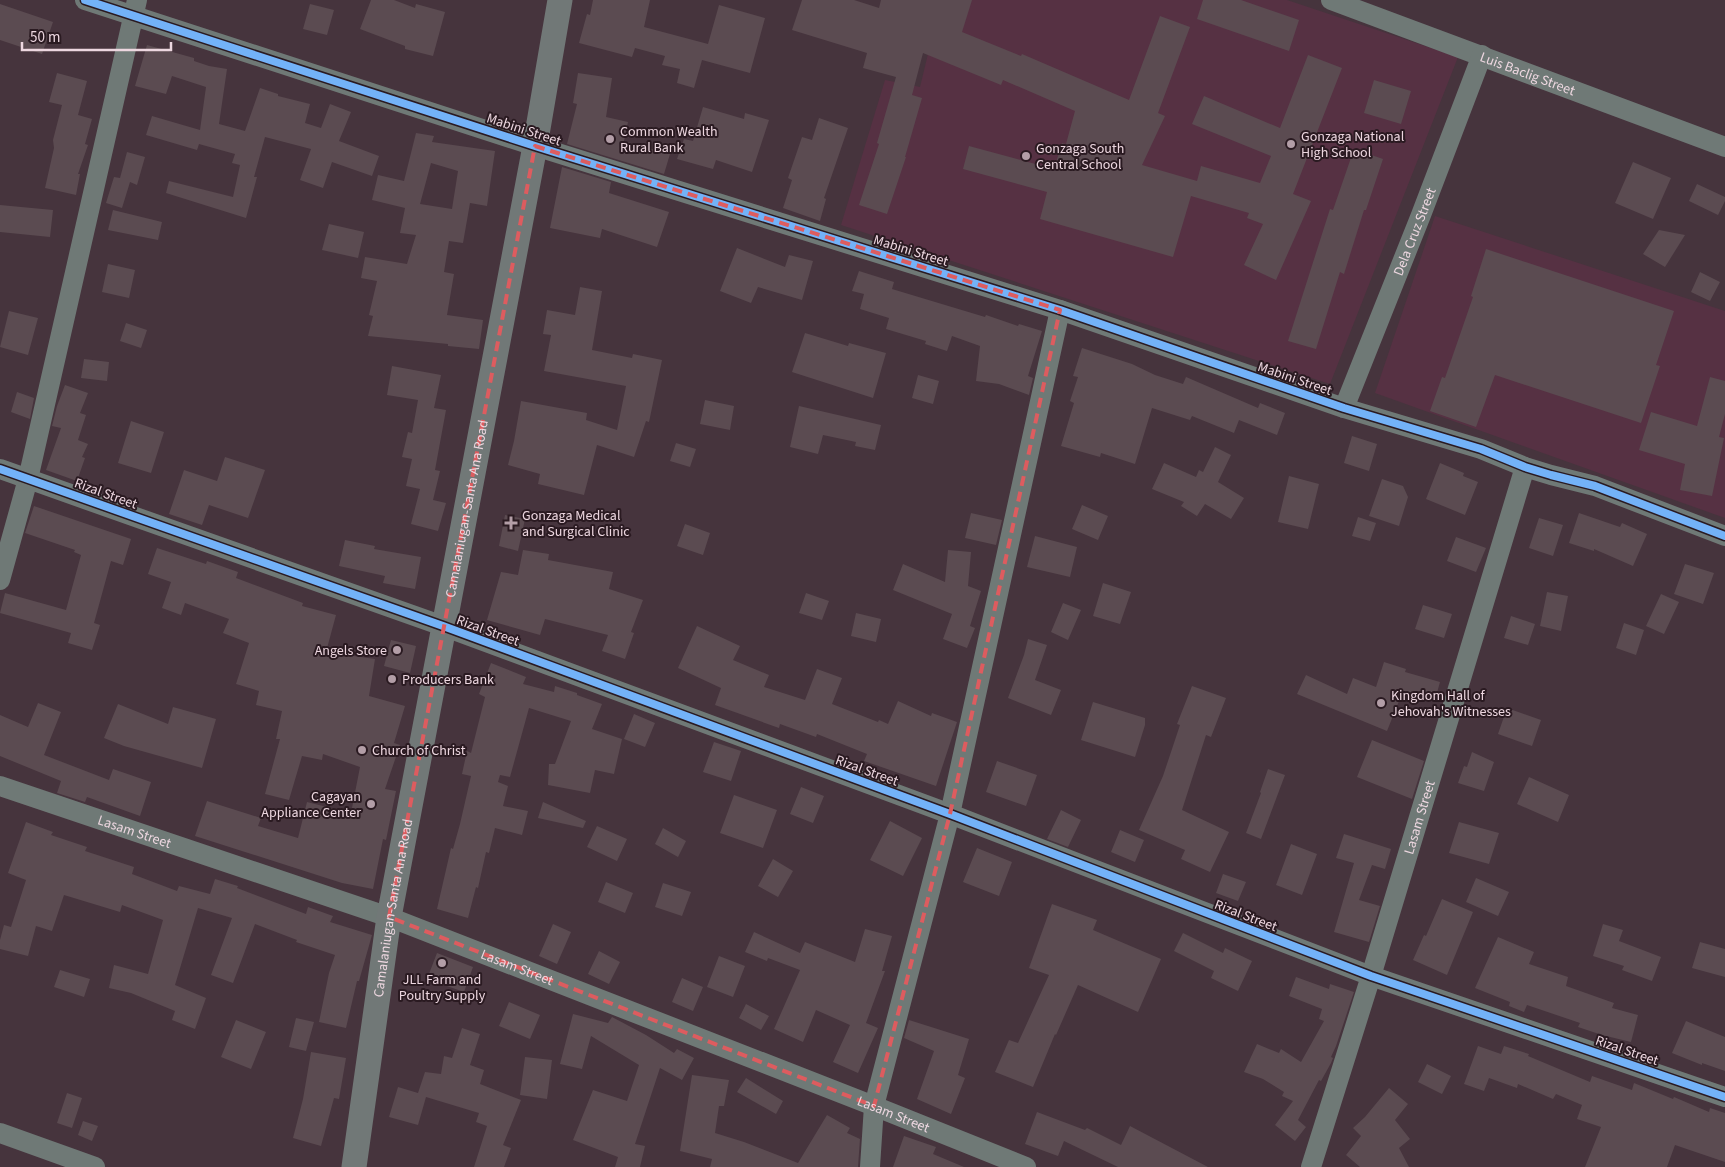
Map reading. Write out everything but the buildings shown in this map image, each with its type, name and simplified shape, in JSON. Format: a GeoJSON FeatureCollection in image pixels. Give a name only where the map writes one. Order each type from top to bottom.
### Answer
{"type":"FeatureCollection","features":[{"type":"Feature","properties":{"kind":"main road","name":"Camalaniugan-Santa Ana Road"},"geometry":{"type":"LineString","coordinates":[[354,1167],[388,917],[535,146],[560,0]]}},
{"type":"Feature","properties":{"kind":"street","name":"Mabini Street"},"geometry":{"type":"LineString","coordinates":[[84,0],[135,8],[535,146],[1060,310],[1344,408],[1480,449],[1525,467],[1595,486],[1725,536]]}},
{"type":"Feature","properties":{"kind":"street","name":"Luis Baclig Street"},"geometry":{"type":"LineString","coordinates":[[1331,0],[1725,147]]}},
{"type":"Feature","properties":{"kind":"street"},"geometry":{"type":"LineString","coordinates":[[0,580],[28,478],[135,8]]}},
{"type":"Feature","properties":{"kind":"street","name":"Dela Cruz Street"},"geometry":{"type":"LineString","coordinates":[[1344,408],[1482,55]]}},
{"type":"Feature","properties":{"kind":"street"},"geometry":{"type":"LineString","coordinates":[[870,1167],[874,1106],[950,814],[1060,310]]}},
{"type":"Feature","properties":{"kind":"street","name":"Lasam Street"},"geometry":{"type":"LineString","coordinates":[[1311,1167],[1371,976],[1525,467]]}},
{"type":"Feature","properties":{"kind":"street","name":"Rizal Street"},"geometry":{"type":"LineString","coordinates":[[0,469],[443,626],[950,814],[1371,976],[1725,1097]]}},
{"type":"Feature","properties":{"kind":"street","name":"Lasam Street"},"geometry":{"type":"LineString","coordinates":[[0,786],[388,917],[1026,1167]]}},
{"type":"Feature","properties":{"kind":"street"},"geometry":{"type":"LineString","coordinates":[[0,1133],[95,1167]]}},
{"type":"Feature","properties":{"kind":"highlighted area"},"geometry":{"type":"Polygon","coordinates":[[[535,146],[1060,310],[950,814],[874,1106],[389,917],[535,146]]]}},
{"type":"Feature","properties":{"kind":"shaded area"},"geometry":{"type":"Polygon","coordinates":[[[941,0],[1287,0],[1458,57],[1330,384],[841,225],[885,80],[920,87],[941,0]]]}},
{"type":"Feature","properties":{"kind":"shaded area"},"geometry":{"type":"Polygon","coordinates":[[[1435,216],[1725,311],[1725,518],[1375,393],[1435,216]]]}},
{"type":"Feature","properties":{"kind":"cycle path"},"geometry":{"type":"LineString","coordinates":[[85,0],[535,146],[1060,310],[1344,408],[1481,449],[1525,467],[1595,486],[1725,536]]}},
{"type":"Feature","properties":{"kind":"cycle path"},"geometry":{"type":"LineString","coordinates":[[0,469],[443,626],[950,814],[1371,976],[1725,1097]]}},
{"type":"Feature","properties":{"kind":"place","name":"Common Wealth Rural Bank"},"geometry":{"type":"Point","coordinates":[610,139]}},
{"type":"Feature","properties":{"kind":"place","name":"Gonzaga National High School"},"geometry":{"type":"Point","coordinates":[1291,144]}},
{"type":"Feature","properties":{"kind":"place","name":"Gonzaga South Central School"},"geometry":{"type":"Point","coordinates":[1026,156]}},
{"type":"Feature","properties":{"kind":"place","name":"Gonzaga Medical and Surgical Clinic"},"geometry":{"type":"Point","coordinates":[511,523]}},
{"type":"Feature","properties":{"kind":"place","name":"Angels Store"},"geometry":{"type":"Point","coordinates":[397,650]}},
{"type":"Feature","properties":{"kind":"place","name":"Producers Bank"},"geometry":{"type":"Point","coordinates":[392,679]}},
{"type":"Feature","properties":{"kind":"place","name":"Kingdom Hall of Jehovah's Witnesses"},"geometry":{"type":"Point","coordinates":[1381,703]}},
{"type":"Feature","properties":{"kind":"place","name":"Church of Christ"},"geometry":{"type":"Point","coordinates":[362,750]}},
{"type":"Feature","properties":{"kind":"place","name":"Cagayan Appliance Center"},"geometry":{"type":"Point","coordinates":[371,804]}},
{"type":"Feature","properties":{"kind":"place","name":"JLL Farm and Poultry Supply"},"geometry":{"type":"Point","coordinates":[442,963]}}]}
